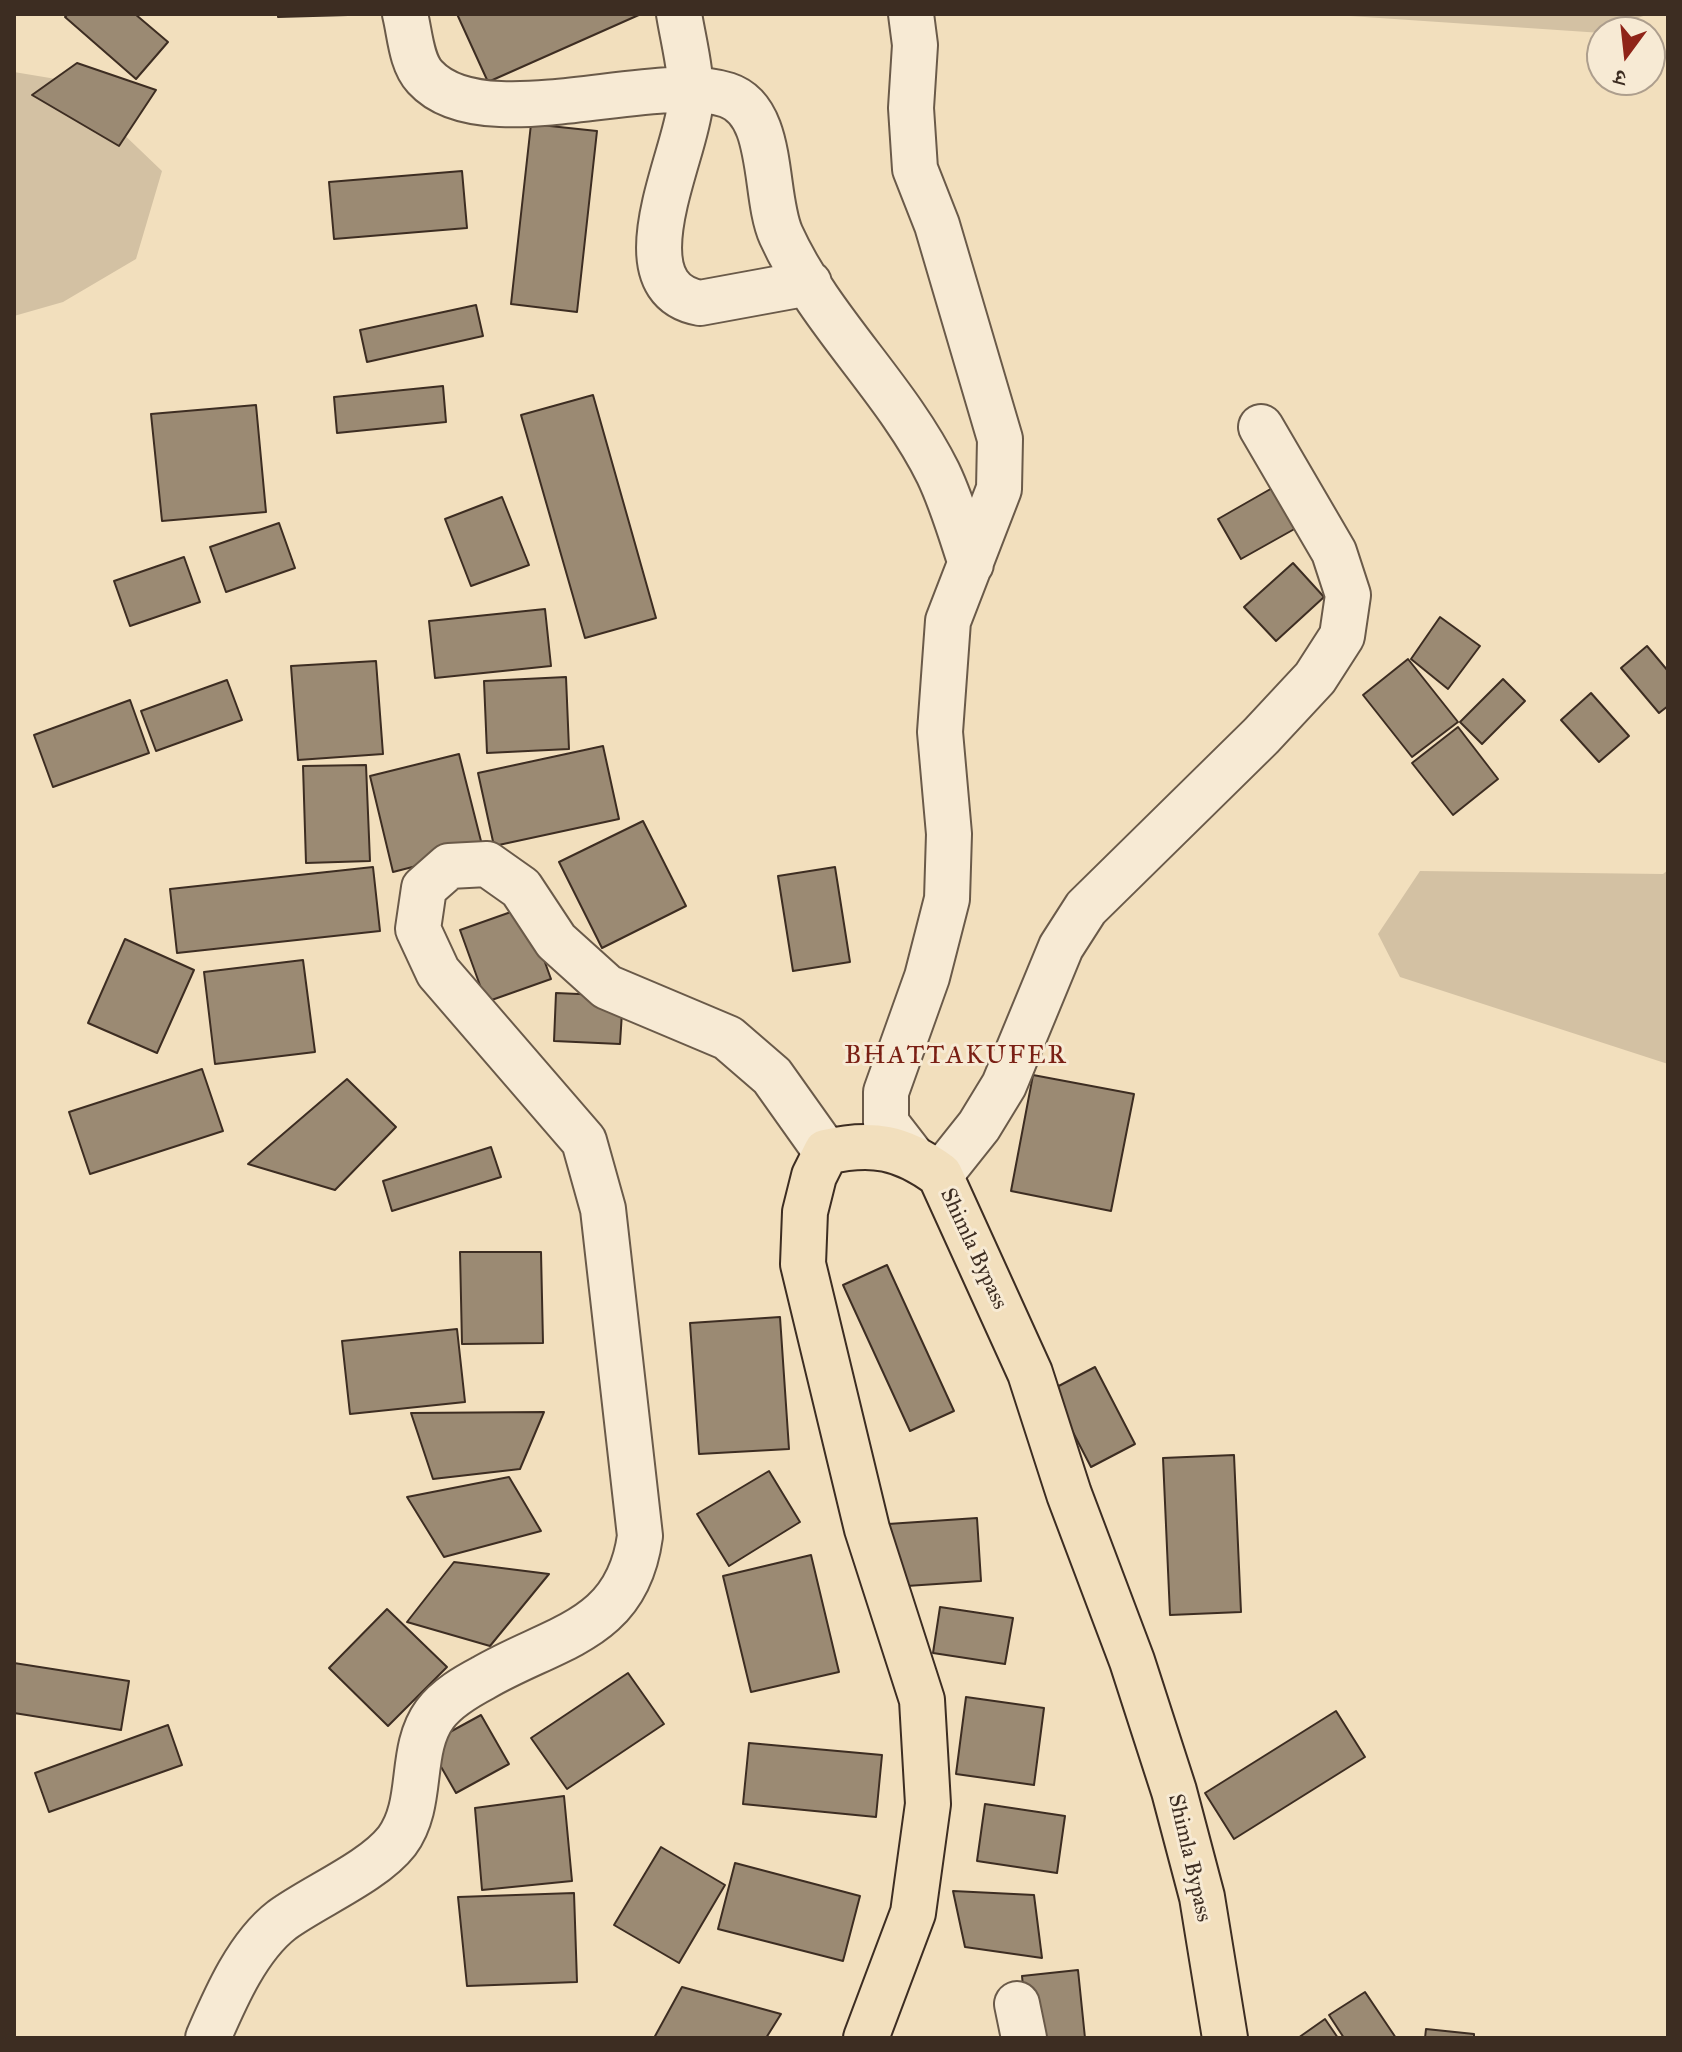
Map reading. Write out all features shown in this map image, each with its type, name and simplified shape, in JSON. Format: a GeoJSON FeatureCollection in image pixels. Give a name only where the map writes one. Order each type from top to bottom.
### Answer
{"type":"FeatureCollection","features":[{"type":"Feature","properties":{"kind":"highway"},"geometry":{"type":"LineString","coordinates":[[866,2038],[913,1913],[928,1804],[922,1700],[867,1529],[803,1264],[805,1212],[814,1176],[826,1152],[857,1144],[925,1164]]}},
{"type":"Feature","properties":{"kind":"highway","name":"Shimla Bypass"},"geometry":{"type":"LineString","coordinates":[[925,1164],[1030,1373],[1069,1494],[1146,1704],[1174,1791],[1202,1897],[1225,2038]]}},
{"type":"Feature","properties":{"kind":"street"},"geometry":{"type":"LineString","coordinates":[[405,14],[416,63],[424,76],[440,90],[467,101],[521,103],[690,90],[727,95],[748,107],[759,126],[779,232],[809,283],[937,472],[971,564]]}},
{"type":"Feature","properties":{"kind":"street"},"geometry":{"type":"LineString","coordinates":[[679,14],[690,90],[687,128],[662,218],[663,278],[671,292],[683,300],[700,303],[809,283]]}},
{"type":"Feature","properties":{"kind":"street"},"geometry":{"type":"LineString","coordinates":[[911,14],[915,45],[911,108],[915,169],[937,225],[1000,439],[999,489],[948,621],[940,732],[949,834],[947,899],[927,977],[886,1092],[886,1123],[925,1164],[979,1126],[1004,1085],[1061,947],[1086,908],[1261,736],[1315,678],[1342,636],[1348,595],[1334,552],[1261,427]]}},
{"type":"Feature","properties":{"kind":"street"},"geometry":{"type":"LineString","coordinates":[[208,2038],[251,1956],[279,1922],[396,1843],[409,1821],[421,1747],[434,1715],[458,1692],[513,1661],[595,1623],[624,1592],[637,1563],[640,1536],[603,1209],[584,1141],[438,972],[418,929],[424,888],[449,866],[487,864],[521,888],[556,941],[607,987],[728,1038],[772,1076],[826,1152]]}},
{"type":"Feature","properties":{"kind":"shaded area"},"geometry":{"type":"Polygon","coordinates":[[[1320,14],[1648,14],[1586,16],[1586,32],[1320,14]]]}},
{"type":"Feature","properties":{"kind":"shaded area"},"geometry":{"type":"Polygon","coordinates":[[[14,72],[68,81],[162,171],[136,259],[63,302],[14,316],[14,72]]]}},
{"type":"Feature","properties":{"kind":"shaded area"},"geometry":{"type":"Polygon","coordinates":[[[1668,870],[1668,1064],[1400,977],[1378,934],[1420,871],[1663,874],[1668,870]]]}},
{"type":"Feature","properties":{"kind":"building"},"geometry":{"type":"Polygon","coordinates":[[[68,14],[135,14],[168,42],[136,79],[65,17],[68,14]]]}},
{"type":"Feature","properties":{"kind":"building"},"geometry":{"type":"Polygon","coordinates":[[[278,14],[383,14],[278,17],[278,14]]]}},
{"type":"Feature","properties":{"kind":"building"},"geometry":{"type":"Polygon","coordinates":[[[457,14],[641,14],[488,82],[457,14]]]}},
{"type":"Feature","properties":{"kind":"building"},"geometry":{"type":"Polygon","coordinates":[[[77,63],[156,90],[119,146],[32,95],[77,63]]]}},
{"type":"Feature","properties":{"kind":"building"},"geometry":{"type":"Polygon","coordinates":[[[531,124],[597,131],[577,312],[511,304],[531,124]]]}},
{"type":"Feature","properties":{"kind":"building"},"geometry":{"type":"Polygon","coordinates":[[[462,171],[467,228],[334,239],[329,182],[462,171]]]}},
{"type":"Feature","properties":{"kind":"building"},"geometry":{"type":"Polygon","coordinates":[[[476,305],[483,336],[367,362],[360,330],[476,305]]]}},
{"type":"Feature","properties":{"kind":"building"},"geometry":{"type":"Polygon","coordinates":[[[443,386],[446,422],[337,433],[334,397],[443,386]]]}},
{"type":"Feature","properties":{"kind":"building"},"geometry":{"type":"Polygon","coordinates":[[[593,395],[656,618],[585,638],[521,415],[593,395]]]}},
{"type":"Feature","properties":{"kind":"building"},"geometry":{"type":"Polygon","coordinates":[[[256,405],[266,512],[162,521],[151,414],[256,405]]]}},
{"type":"Feature","properties":{"kind":"building"},"geometry":{"type":"Polygon","coordinates":[[[1274,487],[1298,527],[1241,559],[1218,519],[1274,487]]]}},
{"type":"Feature","properties":{"kind":"building"},"geometry":{"type":"Polygon","coordinates":[[[502,497],[529,565],[471,586],[445,519],[502,497]]]}},
{"type":"Feature","properties":{"kind":"building"},"geometry":{"type":"Polygon","coordinates":[[[279,523],[295,568],[226,592],[210,547],[279,523]]]}},
{"type":"Feature","properties":{"kind":"building"},"geometry":{"type":"Polygon","coordinates":[[[184,557],[200,602],[130,626],[114,581],[184,557]]]}},
{"type":"Feature","properties":{"kind":"building"},"geometry":{"type":"Polygon","coordinates":[[[1293,563],[1324,597],[1276,641],[1244,607],[1293,563]]]}},
{"type":"Feature","properties":{"kind":"building"},"geometry":{"type":"Polygon","coordinates":[[[545,609],[551,666],[435,678],[429,621],[545,609]]]}},
{"type":"Feature","properties":{"kind":"building"},"geometry":{"type":"Polygon","coordinates":[[[1440,617],[1480,646],[1448,689],[1411,659],[1440,617]]]}},
{"type":"Feature","properties":{"kind":"building"},"geometry":{"type":"Polygon","coordinates":[[[1647,646],[1668,671],[1668,706],[1659,713],[1621,668],[1647,646]]]}},
{"type":"Feature","properties":{"kind":"building"},"geometry":{"type":"Polygon","coordinates":[[[1408,659],[1458,722],[1412,757],[1363,695],[1408,659]]]}},
{"type":"Feature","properties":{"kind":"building"},"geometry":{"type":"Polygon","coordinates":[[[376,661],[383,754],[298,760],[291,666],[376,661]]]}},
{"type":"Feature","properties":{"kind":"building"},"geometry":{"type":"Polygon","coordinates":[[[566,677],[569,749],[487,753],[484,681],[566,677]]]}},
{"type":"Feature","properties":{"kind":"building"},"geometry":{"type":"Polygon","coordinates":[[[1503,679],[1525,701],[1482,744],[1460,722],[1503,679]]]}},
{"type":"Feature","properties":{"kind":"building"},"geometry":{"type":"Polygon","coordinates":[[[227,680],[242,720],[156,751],[141,711],[227,680]]]}},
{"type":"Feature","properties":{"kind":"building"},"geometry":{"type":"Polygon","coordinates":[[[1591,693],[1629,736],[1599,762],[1561,720],[1591,693]]]}},
{"type":"Feature","properties":{"kind":"building"},"geometry":{"type":"Polygon","coordinates":[[[130,700],[149,753],[53,787],[34,735],[130,700]]]}},
{"type":"Feature","properties":{"kind":"building"},"geometry":{"type":"Polygon","coordinates":[[[1458,727],[1498,779],[1453,815],[1412,763],[1458,727]]]}},
{"type":"Feature","properties":{"kind":"building"},"geometry":{"type":"Polygon","coordinates":[[[603,746],[619,819],[494,846],[478,773],[603,746]]]}},
{"type":"Feature","properties":{"kind":"building"},"geometry":{"type":"Polygon","coordinates":[[[459,754],[483,849],[393,872],[370,776],[459,754]]]}},
{"type":"Feature","properties":{"kind":"building"},"geometry":{"type":"Polygon","coordinates":[[[366,765],[370,861],[306,863],[303,766],[366,765]]]}},
{"type":"Feature","properties":{"kind":"building"},"geometry":{"type":"Polygon","coordinates":[[[643,821],[686,906],[602,948],[559,862],[643,821]]]}},
{"type":"Feature","properties":{"kind":"building"},"geometry":{"type":"Polygon","coordinates":[[[373,867],[380,931],[177,953],[170,889],[373,867]]]}},
{"type":"Feature","properties":{"kind":"building"},"geometry":{"type":"Polygon","coordinates":[[[835,867],[850,962],[793,971],[778,876],[835,867]]]}},
{"type":"Feature","properties":{"kind":"building"},"geometry":{"type":"Polygon","coordinates":[[[525,907],[551,979],[486,1002],[460,930],[525,907]]]}},
{"type":"Feature","properties":{"kind":"building"},"geometry":{"type":"Polygon","coordinates":[[[125,939],[194,970],[157,1053],[88,1023],[125,939]]]}},
{"type":"Feature","properties":{"kind":"building"},"geometry":{"type":"Polygon","coordinates":[[[303,960],[315,1052],[215,1064],[204,972],[303,960]]]}},
{"type":"Feature","properties":{"kind":"building"},"geometry":{"type":"Polygon","coordinates":[[[556,993],[623,996],[620,1044],[554,1041],[556,993]]]}},
{"type":"Feature","properties":{"kind":"building"},"geometry":{"type":"Polygon","coordinates":[[[202,1069],[223,1131],[90,1174],[69,1112],[202,1069]]]}},
{"type":"Feature","properties":{"kind":"building"},"geometry":{"type":"Polygon","coordinates":[[[1033,1075],[1134,1094],[1111,1211],[1011,1191],[1033,1075]]]}},
{"type":"Feature","properties":{"kind":"building"},"geometry":{"type":"Polygon","coordinates":[[[347,1079],[396,1127],[335,1190],[248,1164],[347,1079]]]}},
{"type":"Feature","properties":{"kind":"building"},"geometry":{"type":"Polygon","coordinates":[[[491,1147],[501,1177],[392,1211],[383,1181],[491,1147]]]}},
{"type":"Feature","properties":{"kind":"building"},"geometry":{"type":"Polygon","coordinates":[[[460,1252],[541,1252],[543,1343],[462,1344],[460,1252]]]}},
{"type":"Feature","properties":{"kind":"building"},"geometry":{"type":"Polygon","coordinates":[[[887,1265],[954,1411],[910,1431],[843,1285],[887,1265]]]}},
{"type":"Feature","properties":{"kind":"building"},"geometry":{"type":"Polygon","coordinates":[[[780,1317],[789,1449],[699,1454],[690,1323],[780,1317]]]}},
{"type":"Feature","properties":{"kind":"building"},"geometry":{"type":"Polygon","coordinates":[[[457,1329],[465,1402],[350,1414],[342,1341],[457,1329]]]}},
{"type":"Feature","properties":{"kind":"building"},"geometry":{"type":"Polygon","coordinates":[[[1095,1367],[1135,1444],[1091,1467],[1051,1390],[1095,1367]]]}},
{"type":"Feature","properties":{"kind":"building"},"geometry":{"type":"Polygon","coordinates":[[[544,1412],[520,1469],[433,1479],[411,1413],[544,1412]]]}},
{"type":"Feature","properties":{"kind":"building"},"geometry":{"type":"Polygon","coordinates":[[[1234,1455],[1241,1612],[1170,1615],[1163,1458],[1234,1455]]]}},
{"type":"Feature","properties":{"kind":"building"},"geometry":{"type":"Polygon","coordinates":[[[769,1471],[800,1522],[729,1566],[697,1514],[769,1471]]]}},
{"type":"Feature","properties":{"kind":"building"},"geometry":{"type":"Polygon","coordinates":[[[509,1477],[541,1531],[444,1557],[407,1497],[509,1477]]]}},
{"type":"Feature","properties":{"kind":"building"},"geometry":{"type":"Polygon","coordinates":[[[977,1518],[981,1581],[892,1587],[888,1524],[977,1518]]]}},
{"type":"Feature","properties":{"kind":"building"},"geometry":{"type":"Polygon","coordinates":[[[811,1555],[839,1672],[751,1692],[723,1576],[811,1555]]]}},
{"type":"Feature","properties":{"kind":"building"},"geometry":{"type":"Polygon","coordinates":[[[454,1562],[549,1574],[490,1646],[407,1622],[454,1562]]]}},
{"type":"Feature","properties":{"kind":"building"},"geometry":{"type":"Polygon","coordinates":[[[940,1607],[1013,1618],[1005,1664],[933,1653],[940,1607]]]}},
{"type":"Feature","properties":{"kind":"building"},"geometry":{"type":"Polygon","coordinates":[[[387,1609],[447,1667],[388,1726],[329,1668],[387,1609]]]}},
{"type":"Feature","properties":{"kind":"building"},"geometry":{"type":"Polygon","coordinates":[[[14,1663],[129,1681],[121,1730],[14,1713],[14,1663]]]}},
{"type":"Feature","properties":{"kind":"building"},"geometry":{"type":"Polygon","coordinates":[[[628,1673],[664,1724],[567,1789],[531,1738],[628,1673]]]}},
{"type":"Feature","properties":{"kind":"building"},"geometry":{"type":"Polygon","coordinates":[[[966,1697],[1044,1708],[1034,1785],[956,1774],[966,1697]]]}},
{"type":"Feature","properties":{"kind":"building"},"geometry":{"type":"Polygon","coordinates":[[[1336,1711],[1365,1757],[1234,1839],[1205,1793],[1336,1711]]]}},
{"type":"Feature","properties":{"kind":"building"},"geometry":{"type":"Polygon","coordinates":[[[481,1715],[509,1764],[456,1793],[428,1744],[481,1715]]]}},
{"type":"Feature","properties":{"kind":"building"},"geometry":{"type":"Polygon","coordinates":[[[168,1725],[182,1765],[49,1812],[35,1773],[168,1725]]]}},
{"type":"Feature","properties":{"kind":"building"},"geometry":{"type":"Polygon","coordinates":[[[749,1743],[882,1755],[876,1817],[743,1804],[749,1743]]]}},
{"type":"Feature","properties":{"kind":"building"},"geometry":{"type":"Polygon","coordinates":[[[564,1796],[572,1881],[482,1890],[475,1808],[564,1796]]]}},
{"type":"Feature","properties":{"kind":"building"},"geometry":{"type":"Polygon","coordinates":[[[985,1804],[1065,1816],[1057,1873],[977,1861],[985,1804]]]}},
{"type":"Feature","properties":{"kind":"building"},"geometry":{"type":"Polygon","coordinates":[[[661,1847],[725,1885],[679,1963],[614,1925],[661,1847]]]}},
{"type":"Feature","properties":{"kind":"building"},"geometry":{"type":"Polygon","coordinates":[[[735,1863],[860,1896],[843,1961],[718,1929],[735,1863]]]}},
{"type":"Feature","properties":{"kind":"building"},"geometry":{"type":"Polygon","coordinates":[[[953,1891],[1034,1895],[1042,1958],[965,1947],[953,1891]]]}},
{"type":"Feature","properties":{"kind":"building"},"geometry":{"type":"Polygon","coordinates":[[[574,1893],[577,1982],[467,1986],[458,1897],[574,1893]]]}},
{"type":"Feature","properties":{"kind":"building"},"geometry":{"type":"Polygon","coordinates":[[[1078,1970],[1085,2038],[1028,2038],[1022,1976],[1078,1970]]]}},
{"type":"Feature","properties":{"kind":"building"},"geometry":{"type":"Polygon","coordinates":[[[682,1987],[781,2014],[766,2038],[654,2038],[682,1987]]]}},
{"type":"Feature","properties":{"kind":"building"},"geometry":{"type":"Polygon","coordinates":[[[1365,1992],[1396,2038],[1344,2038],[1329,2015],[1365,1992]]]}},
{"type":"Feature","properties":{"kind":"building"},"geometry":{"type":"Polygon","coordinates":[[[1325,2019],[1338,2038],[1298,2038],[1325,2019]]]}},
{"type":"Feature","properties":{"kind":"building"},"geometry":{"type":"Polygon","coordinates":[[[1426,2029],[1474,2034],[1474,2038],[1425,2038],[1426,2029]]]}},
{"type":"Feature","properties":{"kind":"district","name":"BHATTAKUFER"},"geometry":{"type":"Point","coordinates":[956,1057]}}]}
